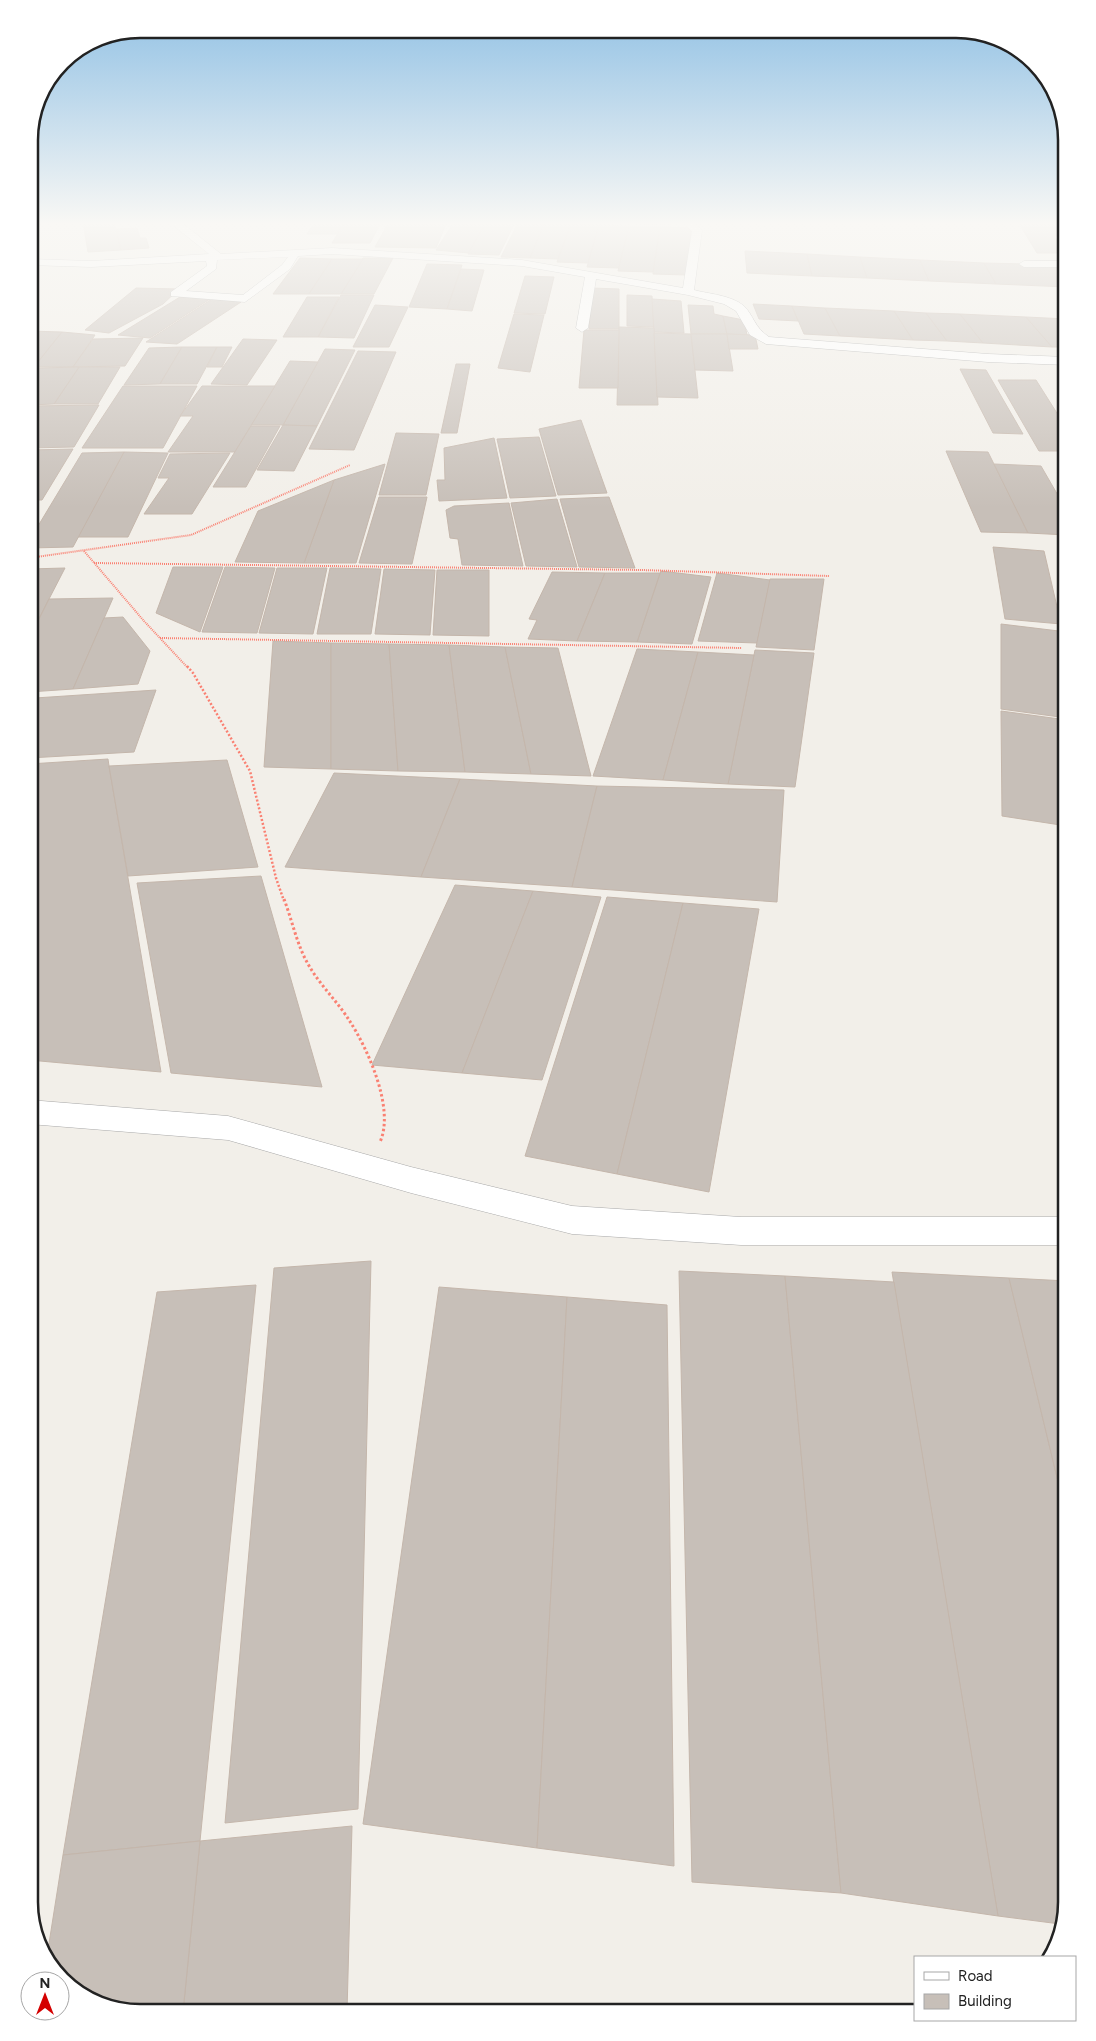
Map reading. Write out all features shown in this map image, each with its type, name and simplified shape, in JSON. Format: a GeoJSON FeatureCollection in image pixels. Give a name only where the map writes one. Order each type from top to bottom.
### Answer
{"type":"FeatureCollection","features":[{"type":"Feature","properties":{"kind":"street"},"geometry":{"type":"LineString","coordinates":[[582,328],[584,317]]}},
{"type":"Feature","properties":{"kind":"street"},"geometry":{"type":"LineString","coordinates":[[745,317],[754,332],[766,340],[978,357],[1058,361]]}},
{"type":"Feature","properties":{"kind":"street"},"geometry":{"type":"LineString","coordinates":[[38,1113],[228,1128],[371,1168],[572,1220],[741,1230],[1058,1230]]}},
{"type":"Feature","properties":{"kind":"path"},"geometry":{"type":"LineString","coordinates":[[38,557],[191,535],[350,466]]}},
{"type":"Feature","properties":{"kind":"path"},"geometry":{"type":"LineString","coordinates":[[84,551],[193,673],[250,771],[276,878],[308,964],[350,1021],[375,1073],[384,1100],[384,1133],[371,1168]]}},
{"type":"Feature","properties":{"kind":"path"},"geometry":{"type":"LineString","coordinates":[[94,563],[642,570],[829,576]]}},
{"type":"Feature","properties":{"kind":"path"},"geometry":{"type":"LineString","coordinates":[[160,638],[742,648]]}},
{"type":"Feature","properties":{"kind":"building"},"geometry":{"type":"Polygon","coordinates":[[[100,317],[138,317],[109,333],[85,330],[100,317]]]}},
{"type":"Feature","properties":{"kind":"building"},"geometry":{"type":"Polygon","coordinates":[[[147,317],[182,317],[150,338],[118,335],[147,317]]]}},
{"type":"Feature","properties":{"kind":"building"},"geometry":{"type":"Polygon","coordinates":[[[184,317],[218,317],[177,344],[146,342],[184,317]]]}},
{"type":"Feature","properties":{"kind":"building"},"geometry":{"type":"Polygon","coordinates":[[[295,317],[328,317],[318,337],[283,337],[295,317]]]}},
{"type":"Feature","properties":{"kind":"building"},"geometry":{"type":"Polygon","coordinates":[[[329,317],[364,317],[354,338],[318,337],[329,317]]]}},
{"type":"Feature","properties":{"kind":"building"},"geometry":{"type":"Polygon","coordinates":[[[369,317],[403,317],[389,347],[353,347],[369,317]]]}},
{"type":"Feature","properties":{"kind":"building"},"geometry":{"type":"Polygon","coordinates":[[[513,317],[543,317],[530,372],[498,368],[513,317]]]}},
{"type":"Feature","properties":{"kind":"building"},"geometry":{"type":"Polygon","coordinates":[[[590,317],[619,317],[619,329],[589,329],[590,317]]]}},
{"type":"Feature","properties":{"kind":"building"},"geometry":{"type":"Polygon","coordinates":[[[627,317],[653,317],[654,327],[627,326],[627,317]]]}},
{"type":"Feature","properties":{"kind":"building"},"geometry":{"type":"Polygon","coordinates":[[[653,317],[683,317],[684,333],[654,332],[653,317]]]}},
{"type":"Feature","properties":{"kind":"building"},"geometry":{"type":"Polygon","coordinates":[[[689,317],[723,317],[727,334],[691,334],[689,317]]]}},
{"type":"Feature","properties":{"kind":"building"},"geometry":{"type":"Polygon","coordinates":[[[723,317],[744,320],[747,335],[727,334],[723,317]]]}},
{"type":"Feature","properties":{"kind":"building"},"geometry":{"type":"Polygon","coordinates":[[[758,317],[796,317],[798,321],[759,319],[758,317]]]}},
{"type":"Feature","properties":{"kind":"building"},"geometry":{"type":"Polygon","coordinates":[[[797,317],[830,317],[840,336],[804,334],[797,317]]]}},
{"type":"Feature","properties":{"kind":"building"},"geometry":{"type":"Polygon","coordinates":[[[830,317],[898,317],[913,340],[840,336],[830,317]]]}},
{"type":"Feature","properties":{"kind":"building"},"geometry":{"type":"Polygon","coordinates":[[[898,317],[929,317],[947,341],[913,340],[898,317]]]}},
{"type":"Feature","properties":{"kind":"building"},"geometry":{"type":"Polygon","coordinates":[[[929,317],[963,317],[983,343],[947,341],[929,317]]]}},
{"type":"Feature","properties":{"kind":"building"},"geometry":{"type":"Polygon","coordinates":[[[963,317],[1026,317],[1052,347],[983,343],[963,317]]]}},
{"type":"Feature","properties":{"kind":"building"},"geometry":{"type":"Polygon","coordinates":[[[1026,317],[1058,319],[1058,347],[1052,347],[1026,317]]]}},
{"type":"Feature","properties":{"kind":"building"},"geometry":{"type":"Polygon","coordinates":[[[619,327],[654,328],[658,405],[617,405],[619,327]]]}},
{"type":"Feature","properties":{"kind":"building"},"geometry":{"type":"Polygon","coordinates":[[[584,330],[619,330],[618,388],[579,388],[584,330]]]}},
{"type":"Feature","properties":{"kind":"building"},"geometry":{"type":"Polygon","coordinates":[[[38,331],[62,332],[38,362],[38,331]]]}},
{"type":"Feature","properties":{"kind":"building"},"geometry":{"type":"Polygon","coordinates":[[[62,332],[95,335],[73,367],[38,367],[38,362],[62,332]]]}},
{"type":"Feature","properties":{"kind":"building"},"geometry":{"type":"Polygon","coordinates":[[[654,333],[691,334],[698,398],[657,397],[654,333]]]}},
{"type":"Feature","properties":{"kind":"building"},"geometry":{"type":"Polygon","coordinates":[[[691,334],[727,334],[733,371],[695,370],[691,334]]]}},
{"type":"Feature","properties":{"kind":"building"},"geometry":{"type":"Polygon","coordinates":[[[727,334],[755,335],[758,349],[729,349],[727,334]]]}},
{"type":"Feature","properties":{"kind":"building"},"geometry":{"type":"Polygon","coordinates":[[[143,338],[125,366],[73,367],[93,339],[143,338]]]}},
{"type":"Feature","properties":{"kind":"building"},"geometry":{"type":"Polygon","coordinates":[[[243,339],[277,340],[247,385],[211,384],[243,339]]]}},
{"type":"Feature","properties":{"kind":"building"},"geometry":{"type":"Polygon","coordinates":[[[182,347],[160,384],[124,385],[149,348],[182,347]]]}},
{"type":"Feature","properties":{"kind":"building"},"geometry":{"type":"Polygon","coordinates":[[[182,347],[217,347],[197,384],[160,384],[182,347]]]}},
{"type":"Feature","properties":{"kind":"building"},"geometry":{"type":"Polygon","coordinates":[[[217,347],[232,347],[222,367],[207,367],[217,347]]]}},
{"type":"Feature","properties":{"kind":"building"},"geometry":{"type":"Polygon","coordinates":[[[325,349],[355,350],[317,426],[283,425],[325,349]]]}},
{"type":"Feature","properties":{"kind":"building"},"geometry":{"type":"Polygon","coordinates":[[[358,351],[396,352],[354,450],[309,449],[358,351]]]}},
{"type":"Feature","properties":{"kind":"building"},"geometry":{"type":"Polygon","coordinates":[[[290,361],[318,362],[283,425],[251,425],[290,361]]]}},
{"type":"Feature","properties":{"kind":"building"},"geometry":{"type":"Polygon","coordinates":[[[456,364],[470,364],[457,433],[441,433],[456,364]]]}},
{"type":"Feature","properties":{"kind":"building"},"geometry":{"type":"Polygon","coordinates":[[[79,367],[120,367],[98,404],[54,404],[79,367]]]}},
{"type":"Feature","properties":{"kind":"building"},"geometry":{"type":"Polygon","coordinates":[[[79,367],[54,404],[38,405],[39,368],[79,367]]]}},
{"type":"Feature","properties":{"kind":"building"},"geometry":{"type":"Polygon","coordinates":[[[960,369],[986,370],[1023,434],[993,433],[960,369]]]}},
{"type":"Feature","properties":{"kind":"building"},"geometry":{"type":"Polygon","coordinates":[[[998,380],[1036,380],[1058,415],[1058,451],[1039,451],[998,380]]]}},
{"type":"Feature","properties":{"kind":"building"},"geometry":{"type":"Polygon","coordinates":[[[123,386],[197,386],[163,448],[82,448],[123,386]]]}},
{"type":"Feature","properties":{"kind":"building"},"geometry":{"type":"Polygon","coordinates":[[[202,386],[275,386],[235,452],[168,452],[193,416],[180,416],[202,386]]]}},
{"type":"Feature","properties":{"kind":"building"},"geometry":{"type":"Polygon","coordinates":[[[99,405],[74,447],[38,448],[38,406],[99,405]]]}},
{"type":"Feature","properties":{"kind":"building"},"geometry":{"type":"Polygon","coordinates":[[[581,420],[607,493],[558,495],[539,429],[581,420]]]}},
{"type":"Feature","properties":{"kind":"building"},"geometry":{"type":"Polygon","coordinates":[[[283,425],[317,426],[294,471],[257,470],[283,425]]]}},
{"type":"Feature","properties":{"kind":"building"},"geometry":{"type":"Polygon","coordinates":[[[251,426],[280,426],[246,487],[213,487],[251,426]]]}},
{"type":"Feature","properties":{"kind":"building"},"geometry":{"type":"Polygon","coordinates":[[[396,433],[439,434],[426,495],[379,495],[396,433]]]}},
{"type":"Feature","properties":{"kind":"building"},"geometry":{"type":"Polygon","coordinates":[[[539,437],[556,496],[510,498],[497,439],[539,437]]]}},
{"type":"Feature","properties":{"kind":"building"},"geometry":{"type":"Polygon","coordinates":[[[494,438],[507,498],[439,501],[437,480],[445,480],[444,448],[494,438]]]}},
{"type":"Feature","properties":{"kind":"building"},"geometry":{"type":"Polygon","coordinates":[[[73,449],[42,500],[38,500],[38,450],[73,449]]]}},
{"type":"Feature","properties":{"kind":"building"},"geometry":{"type":"Polygon","coordinates":[[[946,451],[988,452],[1028,533],[981,532],[946,451]]]}},
{"type":"Feature","properties":{"kind":"building"},"geometry":{"type":"Polygon","coordinates":[[[124,452],[168,453],[128,537],[78,537],[124,452]]]}},
{"type":"Feature","properties":{"kind":"building"},"geometry":{"type":"Polygon","coordinates":[[[124,452],[73,547],[38,548],[38,526],[82,453],[124,452]]]}},
{"type":"Feature","properties":{"kind":"building"},"geometry":{"type":"Polygon","coordinates":[[[230,453],[192,514],[144,514],[169,478],[158,478],[170,454],[230,453]]]}},
{"type":"Feature","properties":{"kind":"building"},"geometry":{"type":"Polygon","coordinates":[[[385,464],[356,563],[304,563],[334,480],[385,464]]]}},
{"type":"Feature","properties":{"kind":"building"},"geometry":{"type":"Polygon","coordinates":[[[994,464],[1041,466],[1058,495],[1058,535],[1028,533],[994,464]]]}},
{"type":"Feature","properties":{"kind":"building"},"geometry":{"type":"Polygon","coordinates":[[[334,480],[304,563],[235,562],[258,511],[334,480]]]}},
{"type":"Feature","properties":{"kind":"building"},"geometry":{"type":"Polygon","coordinates":[[[379,497],[427,497],[412,564],[359,563],[379,497]]]}},
{"type":"Feature","properties":{"kind":"building"},"geometry":{"type":"Polygon","coordinates":[[[609,497],[635,568],[579,567],[560,499],[609,497]]]}},
{"type":"Feature","properties":{"kind":"building"},"geometry":{"type":"Polygon","coordinates":[[[557,499],[577,567],[526,566],[511,503],[557,499]]]}},
{"type":"Feature","properties":{"kind":"building"},"geometry":{"type":"Polygon","coordinates":[[[509,503],[523,566],[462,565],[458,539],[450,538],[446,510],[454,506],[509,503]]]}},
{"type":"Feature","properties":{"kind":"building"},"geometry":{"type":"Polygon","coordinates":[[[993,547],[1044,551],[1058,611],[1058,624],[1005,619],[993,547]]]}},
{"type":"Feature","properties":{"kind":"building"},"geometry":{"type":"Polygon","coordinates":[[[173,567],[223,567],[200,632],[156,613],[173,567]]]}},
{"type":"Feature","properties":{"kind":"building"},"geometry":{"type":"Polygon","coordinates":[[[225,567],[275,568],[257,633],[202,632],[225,567]]]}},
{"type":"Feature","properties":{"kind":"building"},"geometry":{"type":"Polygon","coordinates":[[[65,568],[38,621],[38,569],[65,568]]]}},
{"type":"Feature","properties":{"kind":"building"},"geometry":{"type":"Polygon","coordinates":[[[277,568],[327,568],[313,634],[259,633],[277,568]]]}},
{"type":"Feature","properties":{"kind":"building"},"geometry":{"type":"Polygon","coordinates":[[[330,568],[381,569],[371,634],[317,634],[330,568]]]}},
{"type":"Feature","properties":{"kind":"building"},"geometry":{"type":"Polygon","coordinates":[[[384,569],[435,570],[430,635],[375,634],[384,569]]]}},
{"type":"Feature","properties":{"kind":"building"},"geometry":{"type":"Polygon","coordinates":[[[437,570],[489,570],[489,636],[433,635],[437,570]]]}},
{"type":"Feature","properties":{"kind":"building"},"geometry":{"type":"Polygon","coordinates":[[[661,571],[711,577],[692,644],[637,642],[661,571]]]}},
{"type":"Feature","properties":{"kind":"building"},"geometry":{"type":"Polygon","coordinates":[[[552,572],[605,573],[577,641],[528,639],[537,620],[529,619],[552,572]]]}},
{"type":"Feature","properties":{"kind":"building"},"geometry":{"type":"Polygon","coordinates":[[[605,573],[660,573],[637,642],[577,641],[605,573]]]}},
{"type":"Feature","properties":{"kind":"building"},"geometry":{"type":"Polygon","coordinates":[[[717,573],[770,580],[757,643],[698,641],[717,573]]]}},
{"type":"Feature","properties":{"kind":"building"},"geometry":{"type":"Polygon","coordinates":[[[770,579],[824,579],[814,650],[756,647],[770,579]]]}},
{"type":"Feature","properties":{"kind":"building"},"geometry":{"type":"Polygon","coordinates":[[[113,598],[73,689],[38,691],[38,621],[49,599],[113,598]]]}},
{"type":"Feature","properties":{"kind":"building"},"geometry":{"type":"Polygon","coordinates":[[[123,617],[150,651],[138,684],[73,689],[104,618],[123,617]]]}},
{"type":"Feature","properties":{"kind":"building"},"geometry":{"type":"Polygon","coordinates":[[[1001,624],[1058,631],[1058,717],[1001,709],[1001,624]]]}},
{"type":"Feature","properties":{"kind":"building"},"geometry":{"type":"Polygon","coordinates":[[[273,641],[331,643],[331,769],[264,767],[273,641]]]}},
{"type":"Feature","properties":{"kind":"building"},"geometry":{"type":"Polygon","coordinates":[[[331,643],[389,644],[398,771],[331,769],[331,643]]]}},
{"type":"Feature","properties":{"kind":"building"},"geometry":{"type":"Polygon","coordinates":[[[389,644],[449,645],[465,772],[398,771],[389,644]]]}},
{"type":"Feature","properties":{"kind":"building"},"geometry":{"type":"Polygon","coordinates":[[[449,645],[505,647],[531,774],[465,772],[449,645]]]}},
{"type":"Feature","properties":{"kind":"building"},"geometry":{"type":"Polygon","coordinates":[[[505,647],[558,648],[591,776],[531,774],[505,647]]]}},
{"type":"Feature","properties":{"kind":"building"},"geometry":{"type":"Polygon","coordinates":[[[637,649],[698,652],[663,780],[593,776],[637,649]]]}},
{"type":"Feature","properties":{"kind":"building"},"geometry":{"type":"Polygon","coordinates":[[[755,650],[814,653],[795,787],[728,784],[755,650]]]}},
{"type":"Feature","properties":{"kind":"building"},"geometry":{"type":"Polygon","coordinates":[[[698,652],[754,655],[728,784],[663,780],[698,652]]]}},
{"type":"Feature","properties":{"kind":"building"},"geometry":{"type":"Polygon","coordinates":[[[156,690],[134,752],[38,757],[38,698],[156,690]]]}},
{"type":"Feature","properties":{"kind":"building"},"geometry":{"type":"Polygon","coordinates":[[[1001,711],[1058,719],[1058,825],[1002,816],[1001,711]]]}},
{"type":"Feature","properties":{"kind":"building"},"geometry":{"type":"Polygon","coordinates":[[[108,759],[161,1072],[38,1061],[38,763],[108,759]]]}},
{"type":"Feature","properties":{"kind":"building"},"geometry":{"type":"Polygon","coordinates":[[[227,760],[258,867],[128,876],[109,766],[227,760]]]}},
{"type":"Feature","properties":{"kind":"building"},"geometry":{"type":"Polygon","coordinates":[[[334,773],[460,779],[421,877],[285,867],[334,773]]]}},
{"type":"Feature","properties":{"kind":"building"},"geometry":{"type":"Polygon","coordinates":[[[460,779],[597,786],[572,887],[421,877],[460,779]]]}},
{"type":"Feature","properties":{"kind":"building"},"geometry":{"type":"Polygon","coordinates":[[[597,786],[784,790],[777,902],[572,887],[597,786]]]}},
{"type":"Feature","properties":{"kind":"building"},"geometry":{"type":"Polygon","coordinates":[[[261,876],[322,1087],[171,1073],[137,883],[261,876]]]}},
{"type":"Feature","properties":{"kind":"building"},"geometry":{"type":"Polygon","coordinates":[[[455,885],[533,891],[462,1073],[372,1065],[455,885]]]}},
{"type":"Feature","properties":{"kind":"building"},"geometry":{"type":"Polygon","coordinates":[[[533,891],[601,897],[542,1080],[462,1073],[533,891]]]}},
{"type":"Feature","properties":{"kind":"building"},"geometry":{"type":"Polygon","coordinates":[[[607,897],[683,903],[617,1174],[525,1156],[607,897]]]}},
{"type":"Feature","properties":{"kind":"building"},"geometry":{"type":"Polygon","coordinates":[[[683,903],[759,909],[709,1192],[617,1174],[683,903]]]}},
{"type":"Feature","properties":{"kind":"building"},"geometry":{"type":"Polygon","coordinates":[[[371,1261],[358,1809],[225,1823],[274,1268],[371,1261]]]}},
{"type":"Feature","properties":{"kind":"building"},"geometry":{"type":"Polygon","coordinates":[[[679,1271],[785,1276],[841,1893],[692,1882],[679,1271]]]}},
{"type":"Feature","properties":{"kind":"building"},"geometry":{"type":"Polygon","coordinates":[[[892,1272],[1009,1278],[1058,1482],[1058,1915],[1056,1924],[998,1916],[892,1272]]]}},
{"type":"Feature","properties":{"kind":"building"},"geometry":{"type":"Polygon","coordinates":[[[785,1276],[894,1282],[998,1916],[841,1893],[785,1276]]]}},
{"type":"Feature","properties":{"kind":"building"},"geometry":{"type":"Polygon","coordinates":[[[1009,1278],[1058,1281],[1058,1482],[1009,1278]]]}},
{"type":"Feature","properties":{"kind":"building"},"geometry":{"type":"Polygon","coordinates":[[[256,1285],[200,1841],[63,1855],[157,1292],[256,1285]]]}},
{"type":"Feature","properties":{"kind":"building"},"geometry":{"type":"Polygon","coordinates":[[[439,1287],[567,1297],[537,1848],[363,1824],[439,1287]]]}},
{"type":"Feature","properties":{"kind":"building"},"geometry":{"type":"Polygon","coordinates":[[[567,1297],[667,1305],[674,1866],[537,1848],[567,1297]]]}},
{"type":"Feature","properties":{"kind":"building"},"geometry":{"type":"Polygon","coordinates":[[[352,1826],[347,2003],[184,2003],[200,1841],[352,1826]]]}},
{"type":"Feature","properties":{"kind":"building"},"geometry":{"type":"Polygon","coordinates":[[[200,1841],[184,2003],[120,2002],[101,1996],[70,1976],[70,1971],[65,1971],[48,1947],[63,1855],[200,1841]]]}}]}
